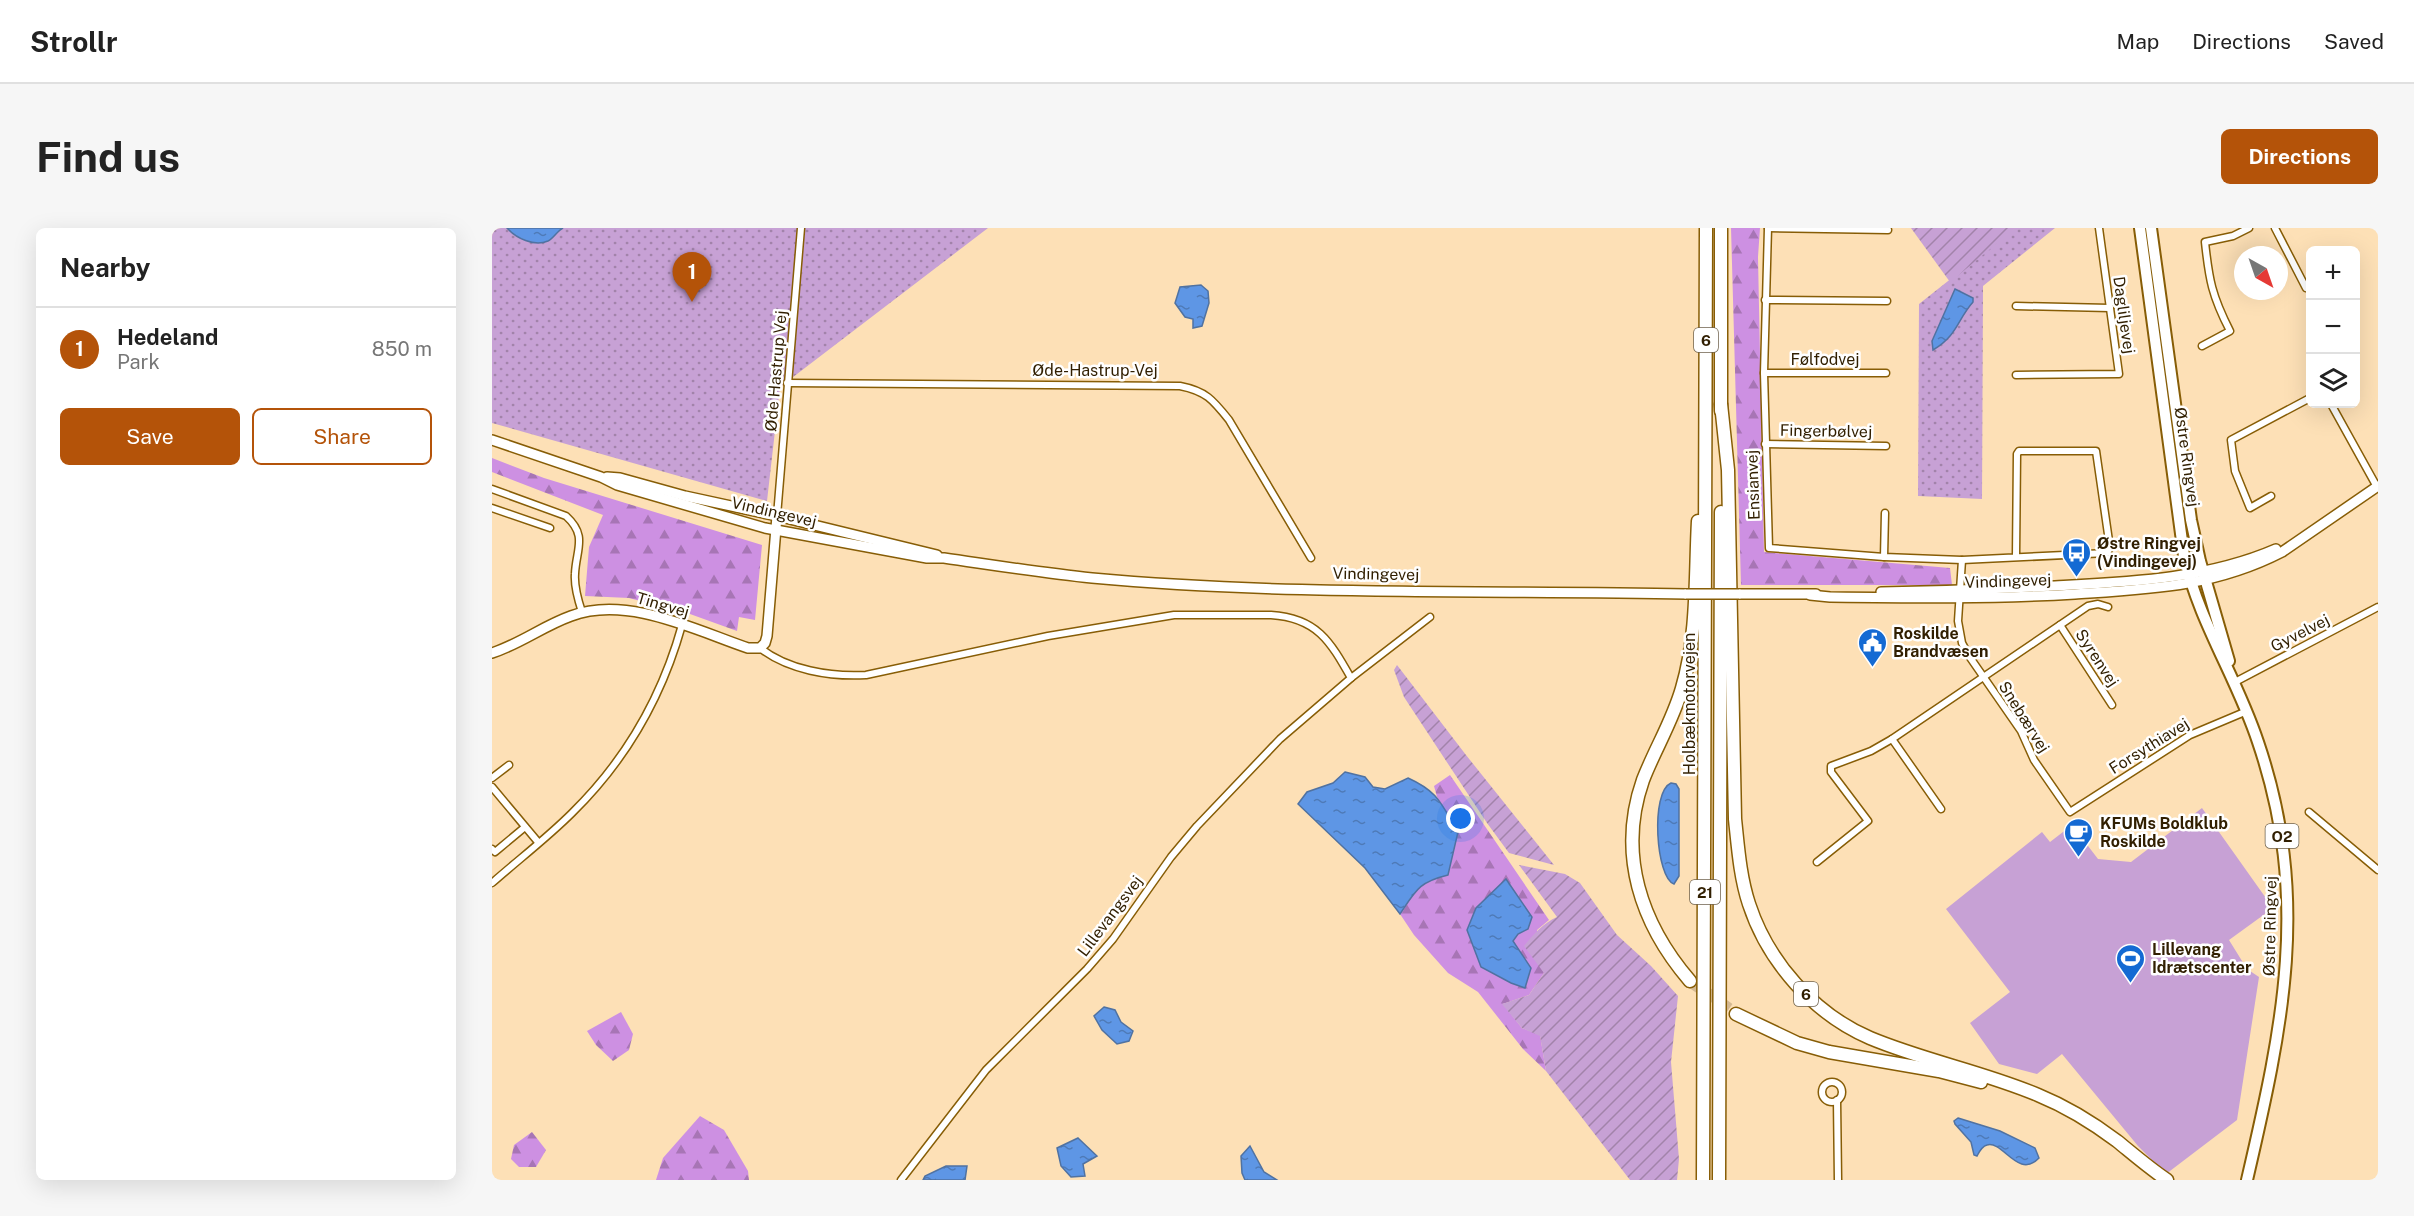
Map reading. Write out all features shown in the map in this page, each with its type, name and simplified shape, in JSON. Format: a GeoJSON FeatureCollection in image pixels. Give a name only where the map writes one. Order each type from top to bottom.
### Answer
{"type":"FeatureCollection","features":[{"type":"Feature","properties":{"kind":"highway","name":"Holbækmotorvejen"},"geometry":{"type":"LineString","coordinates":[[1703,1180],[1706,228]]}},
{"type":"Feature","properties":{"kind":"highway","name":"Holbækmotorvejen"},"geometry":{"type":"LineString","coordinates":[[1719,1180],[1721,228]]}},
{"type":"Feature","properties":{"kind":"highway","name":"6"},"geometry":{"type":"LineString","coordinates":[[1721,404],[1728,471],[1735,819],[1748,902],[1759,931],[1794,983],[1844,1025],[1908,1052],[2039,1095],[2074,1113],[2114,1139],[2166,1180]]}},
{"type":"Feature","properties":{"kind":"highway","name":"6"},"geometry":{"type":"LineString","coordinates":[[1690,981],[1656,936],[1643,904],[1635,873],[1632,839],[1635,810],[1643,780],[1682,689],[1690,652],[1695,605],[1698,521],[1706,451]]}},
{"type":"Feature","properties":{"kind":"highway"},"geometry":{"type":"LineString","coordinates":[[1736,1014],[1797,1043],[1829,1052],[1939,1071],[1993,1086],[2033,1101],[2082,1126],[2120,1152],[2153,1180]]}},
{"type":"Feature","properties":{"kind":"main road","name":"Østre Ringvej"},"geometry":{"type":"LineString","coordinates":[[2140,228],[2180,515],[2212,637],[2235,682],[2258,740],[2275,799],[2286,864],[2289,903],[2283,996],[2261,1125],[2247,1179]]}},
{"type":"Feature","properties":{"kind":"main road","name":"Østre Ringvej"},"geometry":{"type":"LineString","coordinates":[[2151,228],[2197,578],[2228,656],[2235,682]]}},
{"type":"Feature","properties":{"kind":"main road","name":"Vindingevej"},"geometry":{"type":"LineString","coordinates":[[492,440],[601,477],[616,485],[776,530],[927,558],[944,558],[1092,578],[1185,585],[1285,588],[1830,597],[1958,594],[2197,578],[2256,558],[2303,536],[2377,487]]}},
{"type":"Feature","properties":{"kind":"main road","name":"Vindingevej"},"geometry":{"type":"LineString","coordinates":[[601,477],[620,478],[685,496],[928,551],[944,558]]}},
{"type":"Feature","properties":{"kind":"main road"},"geometry":{"type":"LineString","coordinates":[[760,648],[767,636],[777,516]]}},
{"type":"Feature","properties":{"kind":"main road","name":"Tingvej"},"geometry":{"type":"LineString","coordinates":[[492,653],[515,644],[553,623],[582,612],[600,609],[648,614],[748,648],[760,648]]}},
{"type":"Feature","properties":{"kind":"street","name":"Øde Hastrup Vej"},"geometry":{"type":"LineString","coordinates":[[777,516],[801,228]]}},
{"type":"Feature","properties":{"kind":"street"},"geometry":{"type":"LineString","coordinates":[[1768,228],[1888,230]]}},
{"type":"Feature","properties":{"kind":"street","name":"Ensianvej"},"geometry":{"type":"LineString","coordinates":[[1768,228],[1764,373],[1769,548],[1884,557],[1962,560],[2106,553],[2110,548],[2096,451],[2019,451],[2017,454],[2016,557]]}},
{"type":"Feature","properties":{"kind":"street","name":"Dagliljevej"},"geometry":{"type":"LineString","coordinates":[[2016,375],[2119,374],[2099,228]]}},
{"type":"Feature","properties":{"kind":"street"},"geometry":{"type":"LineString","coordinates":[[2202,346],[2230,331],[2210,285],[2205,242],[2233,236],[2249,228]]}},
{"type":"Feature","properties":{"kind":"street"},"geometry":{"type":"LineString","coordinates":[[2275,228],[2306,288]]}},
{"type":"Feature","properties":{"kind":"street"},"geometry":{"type":"LineString","coordinates":[[1765,300],[1887,301]]}},
{"type":"Feature","properties":{"kind":"street"},"geometry":{"type":"LineString","coordinates":[[2016,306],[2110,308]]}},
{"type":"Feature","properties":{"kind":"street","name":"Følfodvej"},"geometry":{"type":"LineString","coordinates":[[1764,373],[1886,373]]}},
{"type":"Feature","properties":{"kind":"street","name":"Øde-Hastrup-Vej"},"geometry":{"type":"LineString","coordinates":[[788,383],[1180,386],[1198,389],[1214,401],[1229,420],[1311,558]]}},
{"type":"Feature","properties":{"kind":"street"},"geometry":{"type":"LineString","coordinates":[[2271,496],[2250,508],[2235,471],[2231,440],[2306,400]]}},
{"type":"Feature","properties":{"kind":"street"},"geometry":{"type":"LineString","coordinates":[[2333,408],[2377,487]]}},
{"type":"Feature","properties":{"kind":"street","name":"Fingerbølvej"},"geometry":{"type":"LineString","coordinates":[[1765,444],[1886,446]]}},
{"type":"Feature","properties":{"kind":"street"},"geometry":{"type":"LineString","coordinates":[[493,492],[566,516],[573,522],[580,540],[574,576],[582,612]]}},
{"type":"Feature","properties":{"kind":"street"},"geometry":{"type":"LineString","coordinates":[[492,508],[550,528]]}},
{"type":"Feature","properties":{"kind":"street"},"geometry":{"type":"LineString","coordinates":[[1884,557],[1885,513]]}},
{"type":"Feature","properties":{"kind":"street","name":"Snebærvej"},"geometry":{"type":"LineString","coordinates":[[1962,560],[1958,594],[1958,621],[1962,643],[2017,726],[2034,760],[2070,812]]}},
{"type":"Feature","properties":{"kind":"street"},"geometry":{"type":"LineString","coordinates":[[1817,862],[1868,821],[1830,768],[1871,751],[1892,739],[2088,606],[2098,604],[2108,607]]}},
{"type":"Feature","properties":{"kind":"street","name":"Gyvelvej"},"geometry":{"type":"LineString","coordinates":[[2235,682],[2378,607]]}},
{"type":"Feature","properties":{"kind":"street"},"geometry":{"type":"LineString","coordinates":[[760,648],[773,658],[810,670],[840,676],[866,675],[1048,636],[1174,615],[1271,615],[1286,616],[1314,627],[1333,647],[1351,678]]}},
{"type":"Feature","properties":{"kind":"street","name":"Lillevangsvej"},"geometry":{"type":"LineString","coordinates":[[901,1180],[986,1070],[1087,969],[1113,939],[1171,857],[1197,826],[1280,739],[1351,678],[1430,617]]}},
{"type":"Feature","properties":{"kind":"street"},"geometry":{"type":"LineString","coordinates":[[492,882],[572,813],[627,748],[657,694],[682,625]]}},
{"type":"Feature","properties":{"kind":"street","name":"Syrenvej"},"geometry":{"type":"LineString","coordinates":[[2060,625],[2112,705]]}},
{"type":"Feature","properties":{"kind":"street","name":"Forsythiavej"},"geometry":{"type":"LineString","coordinates":[[2070,812],[2190,735],[2247,711]]}},
{"type":"Feature","properties":{"kind":"street"},"geometry":{"type":"LineString","coordinates":[[1892,739],[1941,809]]}},
{"type":"Feature","properties":{"kind":"street"},"geometry":{"type":"LineString","coordinates":[[492,778],[509,765]]}},
{"type":"Feature","properties":{"kind":"street"},"geometry":{"type":"LineString","coordinates":[[492,787],[538,842]]}},
{"type":"Feature","properties":{"kind":"street"},"geometry":{"type":"LineString","coordinates":[[2309,812],[2378,870]]}},
{"type":"Feature","properties":{"kind":"street"},"geometry":{"type":"LineString","coordinates":[[492,849],[495,852],[525,827]]}},
{"type":"Feature","properties":{"kind":"street"},"geometry":{"type":"LineString","coordinates":[[1837,1100],[1838,1180]]}},
{"type":"Feature","properties":{"kind":"shaded area"},"geometry":{"type":"Polygon","coordinates":[[[492,228],[988,228],[780,387],[767,501],[492,423],[492,228]]]}},
{"type":"Feature","properties":{"kind":"shaded area"},"geometry":{"type":"Polygon","coordinates":[[[1911,228],[2016,228],[1950,282],[1911,228]]]}},
{"type":"Feature","properties":{"kind":"shaded area"},"geometry":{"type":"Polygon","coordinates":[[[2015,228],[2055,228],[1983,286],[1982,499],[1918,496],[1919,304],[2015,228]]]}},
{"type":"Feature","properties":{"kind":"shaded area"},"geometry":{"type":"Polygon","coordinates":[[[1397,665],[1554,865],[1509,853],[1404,697],[1394,670],[1397,665]]]}},
{"type":"Feature","properties":{"kind":"shaded area","name":"Lillevang Idrætscenter"},"geometry":{"type":"Polygon","coordinates":[[[2202,808],[2268,901],[2269,911],[2229,940],[2247,969],[2259,977],[2237,1120],[2166,1174],[2138,1146],[2062,1054],[2037,1074],[1999,1064],[1970,1023],[2010,992],[1946,909],[2042,832],[2050,842],[2072,825],[2098,859],[2131,862],[2202,808]]]}},
{"type":"Feature","properties":{"kind":"shaded area"},"geometry":{"type":"Polygon","coordinates":[[[1519,865],[1565,874],[1580,883],[1617,935],[1651,966],[1678,996],[1671,1062],[1679,1159],[1677,1180],[1630,1180],[1546,1071],[1540,1036],[1522,1028],[1502,1004],[1529,995],[1544,973],[1524,946],[1535,933],[1557,917],[1519,865]]]}},
{"type":"Feature","properties":{"kind":"green space"},"geometry":{"type":"Polygon","coordinates":[[[1731,228],[1760,228],[1758,257],[1764,552],[1950,568],[1952,585],[1741,585],[1731,228]]]}},
{"type":"Feature","properties":{"kind":"green space"},"geometry":{"type":"Polygon","coordinates":[[[492,458],[544,478],[762,545],[755,620],[739,617],[737,631],[690,614],[629,598],[585,596],[589,547],[603,515],[492,472],[492,458]]]}},
{"type":"Feature","properties":{"kind":"green space"},"geometry":{"type":"Polygon","coordinates":[[[1450,775],[1549,920],[1537,930],[1544,973],[1529,995],[1503,1004],[1522,1028],[1540,1035],[1546,1071],[1523,1049],[1478,992],[1448,973],[1414,935],[1400,914],[1419,888],[1431,880],[1448,874],[1458,832],[1437,797],[1434,786],[1450,775]]]}},
{"type":"Feature","properties":{"kind":"green space"},"geometry":{"type":"Polygon","coordinates":[[[621,1012],[633,1034],[629,1050],[613,1061],[596,1045],[587,1031],[621,1012]]]}},
{"type":"Feature","properties":{"kind":"green space"},"geometry":{"type":"Polygon","coordinates":[[[700,1116],[724,1130],[748,1171],[749,1180],[656,1180],[663,1158],[700,1116]]]}},
{"type":"Feature","properties":{"kind":"green space"},"geometry":{"type":"Polygon","coordinates":[[[532,1132],[546,1150],[536,1167],[519,1167],[511,1159],[514,1145],[532,1132]]]}},
{"type":"Feature","properties":{"kind":"water"},"geometry":{"type":"Polygon","coordinates":[[[507,228],[563,228],[548,241],[537,243],[520,238],[507,228]]]}},
{"type":"Feature","properties":{"kind":"water"},"geometry":{"type":"Polygon","coordinates":[[[1201,285],[1208,291],[1209,303],[1202,326],[1193,328],[1193,319],[1185,317],[1175,303],[1180,287],[1201,285]]]}},
{"type":"Feature","properties":{"kind":"water"},"geometry":{"type":"Polygon","coordinates":[[[1955,289],[1973,298],[1973,302],[1948,339],[1933,350],[1932,341],[1955,289]]]}},
{"type":"Feature","properties":{"kind":"water"},"geometry":{"type":"Polygon","coordinates":[[[1345,772],[1365,777],[1373,787],[1385,789],[1408,778],[1418,783],[1433,794],[1443,806],[1458,832],[1448,875],[1419,888],[1400,914],[1365,868],[1298,804],[1307,792],[1333,783],[1345,772]]]}},
{"type":"Feature","properties":{"kind":"water"},"geometry":{"type":"Polygon","coordinates":[[[1671,783],[1676,784],[1679,789],[1679,876],[1674,884],[1663,867],[1658,835],[1660,802],[1664,790],[1671,783]]]}},
{"type":"Feature","properties":{"kind":"water"},"geometry":{"type":"Polygon","coordinates":[[[1506,879],[1532,917],[1528,929],[1518,934],[1513,941],[1531,968],[1525,988],[1481,967],[1467,930],[1476,908],[1506,879]]]}},
{"type":"Feature","properties":{"kind":"water"},"geometry":{"type":"Polygon","coordinates":[[[1104,1007],[1115,1010],[1121,1022],[1133,1031],[1129,1041],[1117,1044],[1102,1030],[1094,1016],[1104,1007]]]}},
{"type":"Feature","properties":{"kind":"water"},"geometry":{"type":"Polygon","coordinates":[[[1958,1118],[2000,1131],[2035,1148],[2039,1158],[2031,1164],[2024,1165],[1993,1145],[1987,1145],[1977,1156],[1974,1155],[1971,1142],[1955,1124],[1954,1121],[1958,1118]]]}},
{"type":"Feature","properties":{"kind":"water"},"geometry":{"type":"Polygon","coordinates":[[[1078,1138],[1097,1156],[1083,1164],[1085,1176],[1071,1177],[1061,1166],[1057,1148],[1078,1138]]]}},
{"type":"Feature","properties":{"kind":"water"},"geometry":{"type":"Polygon","coordinates":[[[1250,1146],[1264,1172],[1277,1180],[1245,1180],[1242,1173],[1241,1156],[1250,1146]]]}},
{"type":"Feature","properties":{"kind":"water"},"geometry":{"type":"Polygon","coordinates":[[[946,1166],[967,1166],[965,1180],[923,1180],[925,1176],[946,1166]]]}},
{"type":"Feature","properties":{"kind":"tunnel"},"geometry":{"type":"LineString","coordinates":[[1690,981],[1736,1014]]}},
{"type":"Feature","properties":{"kind":"place","name":"Hedeland"},"geometry":{"type":"Point","coordinates":[692,302]}},
{"type":"Feature","properties":{"kind":"place","name":"Østre Ringvej (Vindingevej)"},"geometry":{"type":"Point","coordinates":[2076,578]}},
{"type":"Feature","properties":{"kind":"place","name":"Roskilde Brandvæsen"},"geometry":{"type":"Point","coordinates":[1872,668]}},
{"type":"Feature","properties":{"kind":"place","name":"KFUMs Boldklub Roskilde"},"geometry":{"type":"Point","coordinates":[2079,858]}},
{"type":"Feature","properties":{"kind":"place","name":"Lillevang Idrætscenter"},"geometry":{"type":"Point","coordinates":[2131,984]}}]}
